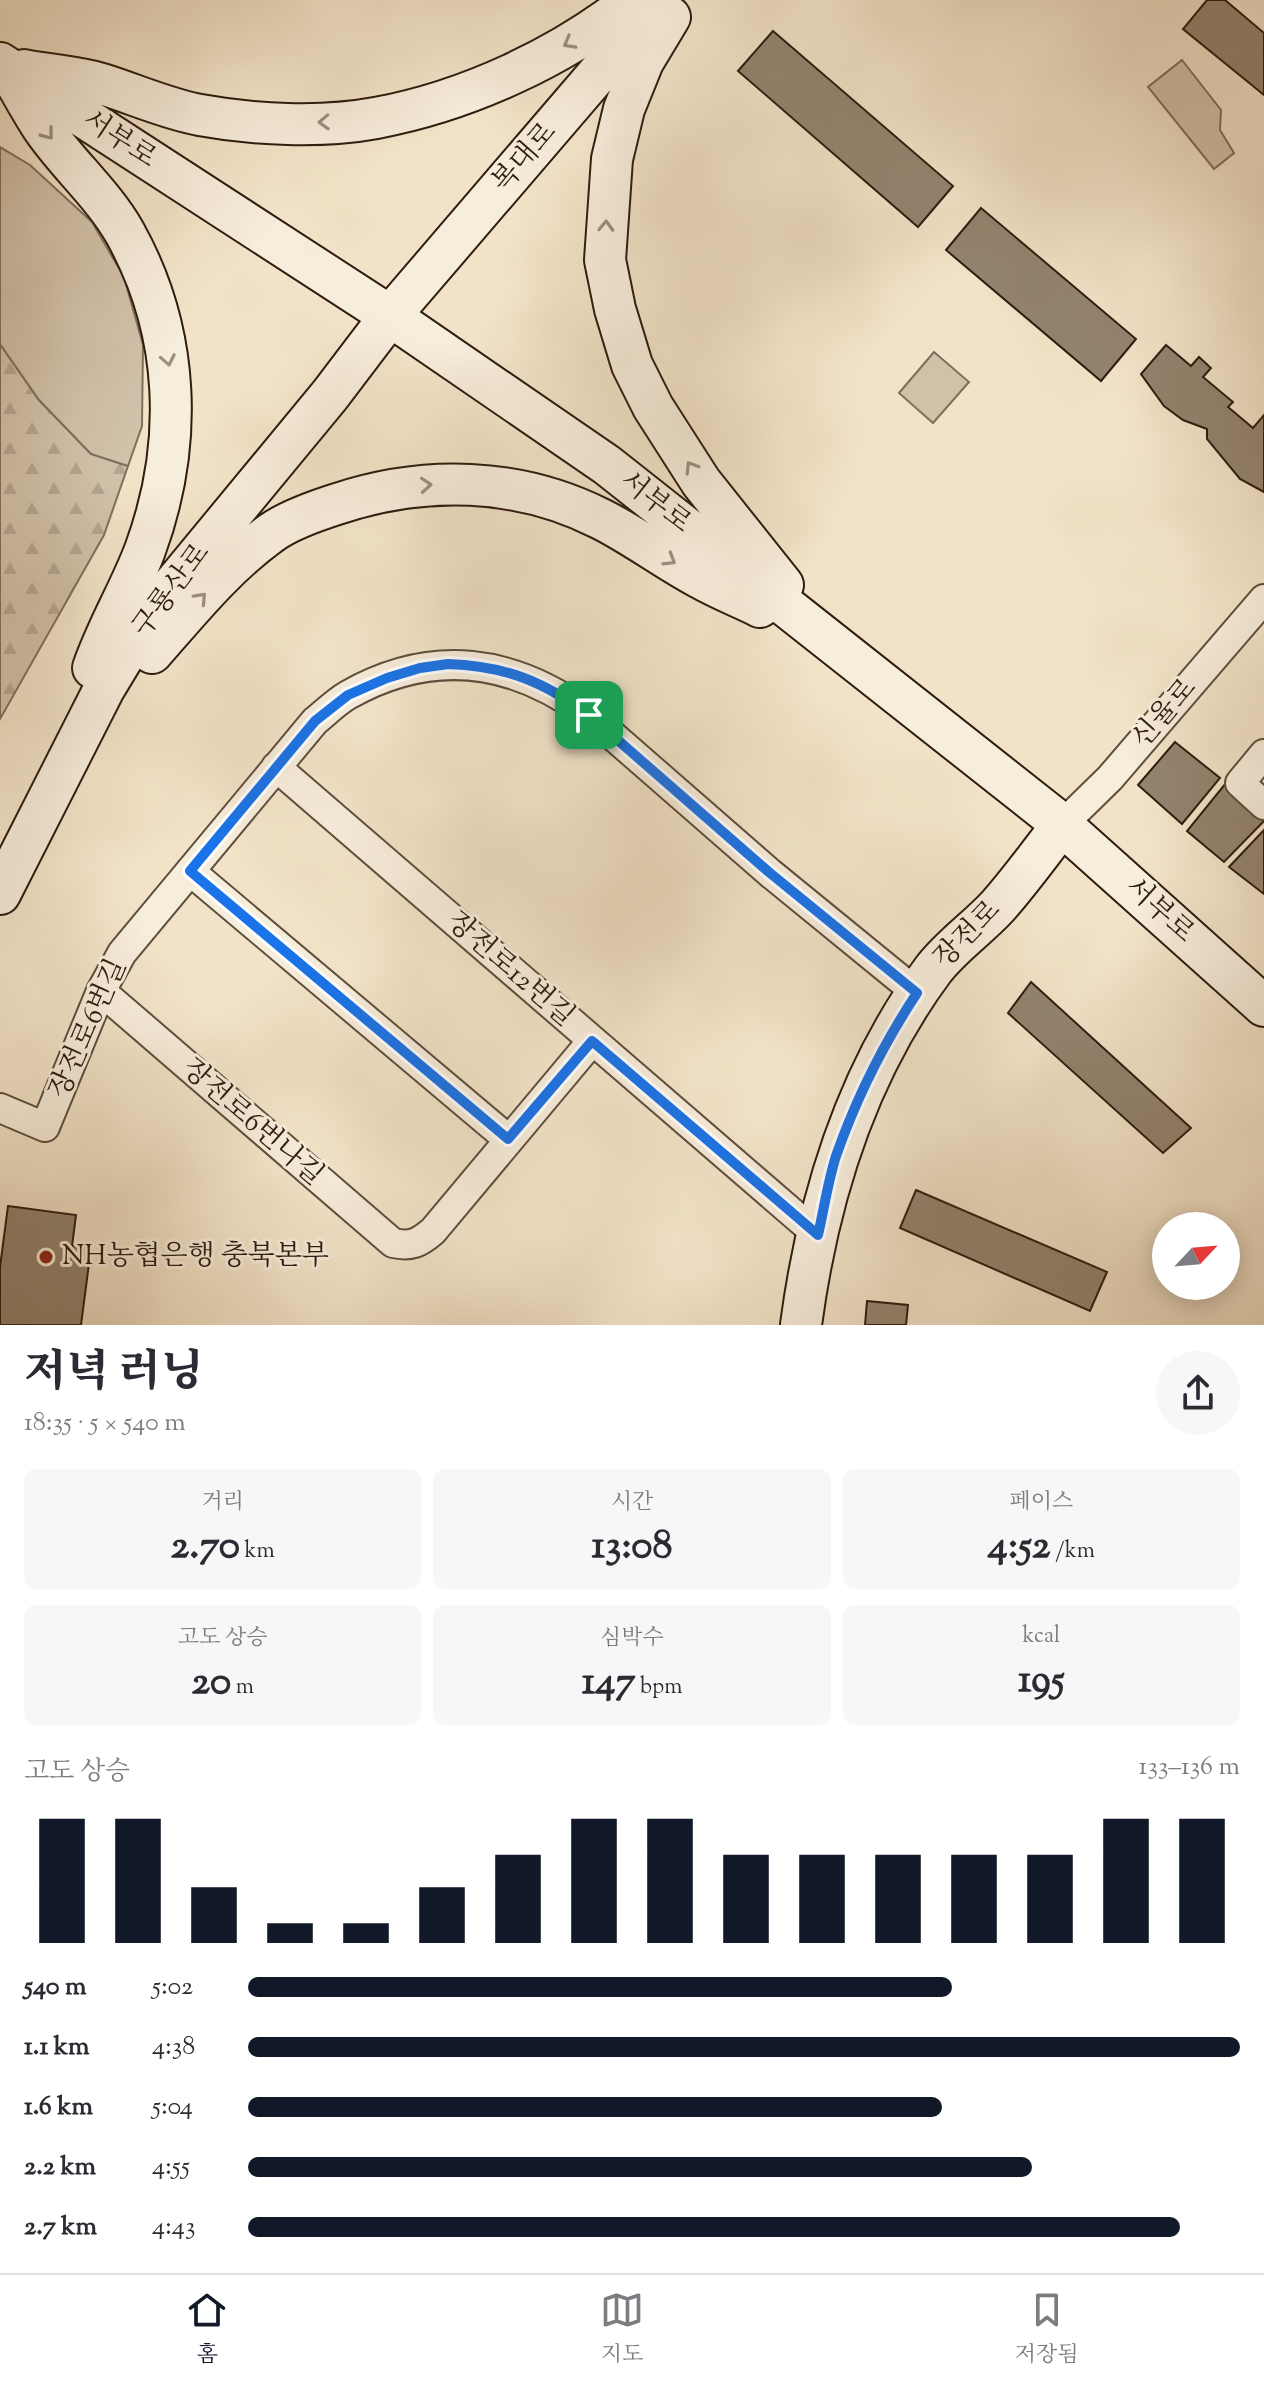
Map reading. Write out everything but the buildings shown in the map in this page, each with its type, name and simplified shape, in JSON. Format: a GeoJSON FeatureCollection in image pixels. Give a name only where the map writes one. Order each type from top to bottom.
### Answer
{"type":"FeatureCollection","features":[{"type":"Feature","properties":{"kind":"main road"},"geometry":{"type":"LineString","coordinates":[[2,67],[97,83],[197,115],[251,123],[372,119],[419,109],[530,65],[602,25],[633,0]]}},
{"type":"Feature","properties":{"kind":"main road","name":"복대로"},"geometry":{"type":"LineString","coordinates":[[390,316],[661,0]]}},
{"type":"Feature","properties":{"kind":"main road"},"geometry":{"type":"LineString","coordinates":[[681,0],[643,62],[624,109],[612,159],[605,260],[615,309],[639,379],[653,407],[701,482],[825,638]]}},
{"type":"Feature","properties":{"kind":"main road"},"geometry":{"type":"LineString","coordinates":[[2,67],[43,128],[124,232],[151,295],[162,330],[171,381],[172,433],[163,484],[145,550],[96,661],[51,793]]}},
{"type":"Feature","properties":{"kind":"main road","name":"서부로"},"geometry":{"type":"LineString","coordinates":[[2,67],[390,316],[607,465],[1062,825],[1264,1006]]}},
{"type":"Feature","properties":{"kind":"main road","name":"구룡산로"},"geometry":{"type":"LineString","coordinates":[[0,894],[104,689],[150,613],[330,395],[390,316]]}},
{"type":"Feature","properties":{"kind":"main road"},"geometry":{"type":"LineString","coordinates":[[51,793],[131,678],[238,558],[274,531],[321,509],[370,493],[424,484],[478,484],[544,496],[601,519],[701,578],[825,638]]}},
{"type":"Feature","properties":{"kind":"main road","name":"장전로"},"geometry":{"type":"LineString","coordinates":[[801,1325],[806,1284],[836,1157],[869,1077],[896,1024],[935,967],[998,906],[1062,825]]}},
{"type":"Feature","properties":{"kind":"street","name":"신율로"},"geometry":{"type":"LineString","coordinates":[[1062,825],[1110,778],[1264,599]]}},
{"type":"Feature","properties":{"kind":"street","name":"장전로6번길"},"geometry":{"type":"LineString","coordinates":[[0,1108],[45,1127],[101,991],[122,953],[315,721],[348,695],[387,678],[448,664],[505,670],[561,694],[770,873],[917,993]]}},
{"type":"Feature","properties":{"kind":"street"},"geometry":{"type":"LineString","coordinates":[[1264,754],[1240,783],[1264,805]]}},
{"type":"Feature","properties":{"kind":"street","name":"장전로12번길"},"geometry":{"type":"LineString","coordinates":[[276,767],[818,1235]]}},
{"type":"Feature","properties":{"kind":"street"},"geometry":{"type":"LineString","coordinates":[[190,871],[508,1139],[592,1041]]}},
{"type":"Feature","properties":{"kind":"street","name":"장전로6번나길"},"geometry":{"type":"LineString","coordinates":[[101,991],[393,1243],[408,1246],[421,1241],[433,1231],[508,1139]]}},
{"type":"Feature","properties":{"kind":"green space"},"geometry":{"type":"Polygon","coordinates":[[[1182,60],[1221,110],[1220,130],[1234,153],[1214,169],[1148,87],[1182,60]]]}},
{"type":"Feature","properties":{"kind":"green space"},"geometry":{"type":"Polygon","coordinates":[[[0,147],[30,165],[92,222],[124,277],[143,345],[142,426],[128,466],[91,454],[39,400],[0,344],[0,147]]]}},
{"type":"Feature","properties":{"kind":"green space"},"geometry":{"type":"Polygon","coordinates":[[[0,344],[39,400],[91,454],[128,466],[104,535],[0,719],[0,344]]]}},
{"type":"Feature","properties":{"kind":"green space"},"geometry":{"type":"Polygon","coordinates":[[[934,352],[969,382],[933,423],[899,393],[934,352]]]}},
{"type":"Feature","properties":{"kind":"place","name":"NH농협은행 충북본부"},"geometry":{"type":"Point","coordinates":[46,1257]}},
{"type":"Feature","properties":{"kind":"route"},"geometry":{"type":"LineString","coordinates":[[448,664],[505,670],[561,694],[589,715],[770,873],[917,993],[896,1024],[869,1077],[836,1157],[818,1235],[592,1041],[508,1139],[190,871],[315,721],[348,695],[387,678],[448,664]]}}]}
